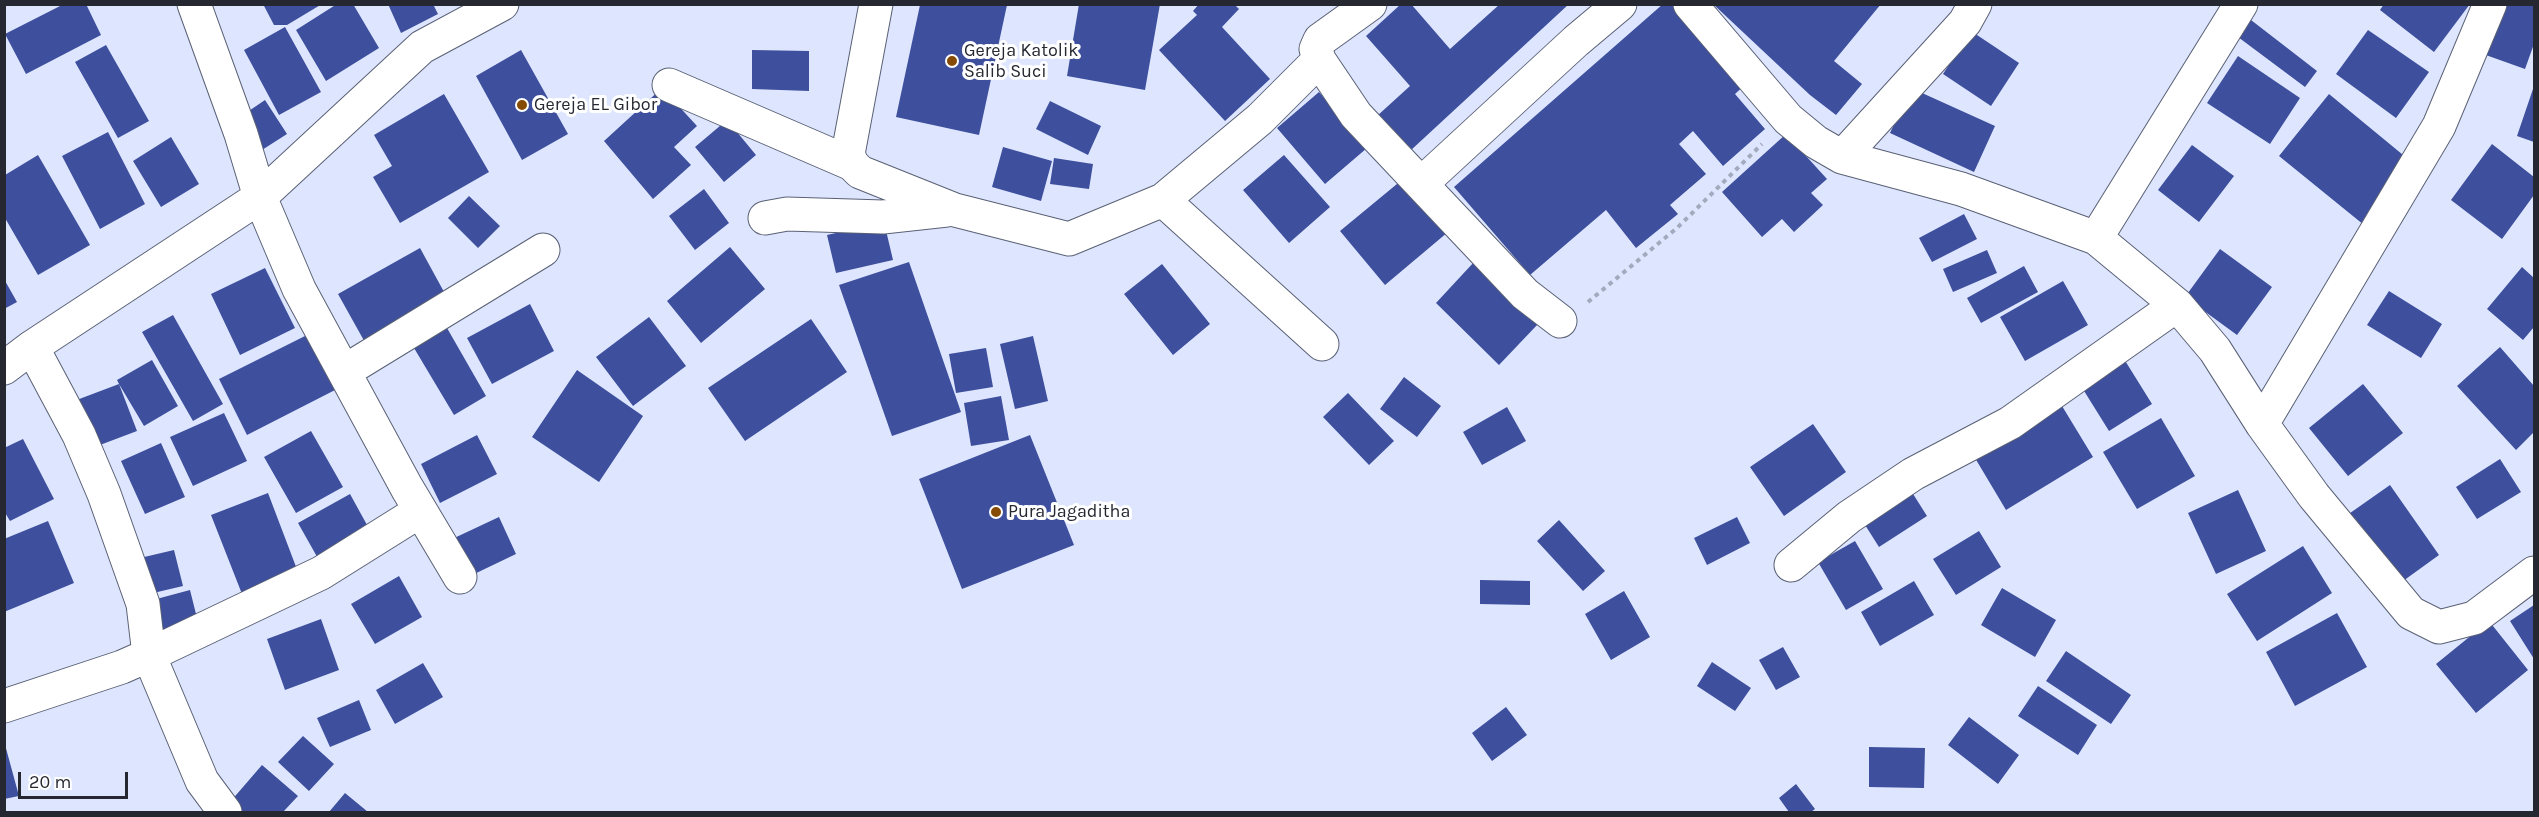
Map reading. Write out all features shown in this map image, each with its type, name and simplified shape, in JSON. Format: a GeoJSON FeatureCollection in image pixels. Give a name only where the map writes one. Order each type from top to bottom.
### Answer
{"type":"FeatureCollection","features":[{"type":"Feature","properties":{"kind":"street"},"geometry":{"type":"LineString","coordinates":[[194,4],[241,134],[260,197],[299,289],[420,511],[460,577]]}},
{"type":"Feature","properties":{"kind":"street"},"geometry":{"type":"LineString","coordinates":[[4,368],[32,347],[260,197],[422,47],[502,4]]}},
{"type":"Feature","properties":{"kind":"street"},"geometry":{"type":"LineString","coordinates":[[852,164],[848,154],[876,4]]}},
{"type":"Feature","properties":{"kind":"street"},"geometry":{"type":"LineString","coordinates":[[1370,4],[1320,40],[1316,49],[1318,60],[1356,114],[1420,184],[1525,294],[1560,321]]}},
{"type":"Feature","properties":{"kind":"street"},"geometry":{"type":"LineString","coordinates":[[1420,184],[1620,4]]}},
{"type":"Feature","properties":{"kind":"street"},"geometry":{"type":"LineString","coordinates":[[1690,4],[1788,119],[1816,142],[1842,156],[1961,189],[2096,238],[2177,305],[2215,350],[2262,424],[2314,496],[2411,613],[2439,627],[2474,618],[2535,573]]}},
{"type":"Feature","properties":{"kind":"street"},"geometry":{"type":"LineString","coordinates":[[1842,156],[1965,22],[1975,4]]}},
{"type":"Feature","properties":{"kind":"street"},"geometry":{"type":"LineString","coordinates":[[2096,238],[2241,4]]}},
{"type":"Feature","properties":{"kind":"street"},"geometry":{"type":"LineString","coordinates":[[2262,424],[2439,126],[2490,4]]}},
{"type":"Feature","properties":{"kind":"street"},"geometry":{"type":"LineString","coordinates":[[669,85],[852,164],[860,172],[892,187],[955,210],[1069,239],[1163,200],[1260,120],[1318,60]]}},
{"type":"Feature","properties":{"kind":"street"},"geometry":{"type":"LineString","coordinates":[[1163,200],[1322,344]]}},
{"type":"Feature","properties":{"kind":"street"},"geometry":{"type":"LineString","coordinates":[[765,218],[787,214],[883,217],[955,210]]}},
{"type":"Feature","properties":{"kind":"street"},"geometry":{"type":"LineString","coordinates":[[345,371],[543,250]]}},
{"type":"Feature","properties":{"kind":"street"},"geometry":{"type":"LineString","coordinates":[[1791,565],[1849,517],[1913,474],[2010,423],[2177,305]]}},
{"type":"Feature","properties":{"kind":"street"},"geometry":{"type":"LineString","coordinates":[[32,347],[79,435],[104,494],[143,604],[149,655],[202,781],[225,813]]}},
{"type":"Feature","properties":{"kind":"street"},"geometry":{"type":"LineString","coordinates":[[4,706],[122,667],[149,655],[321,573],[420,511]]}},
{"type":"Feature","properties":{"kind":"path"},"geometry":{"type":"LineString","coordinates":[[1560,321],[1575,312],[1677,228],[1788,119]]}},
{"type":"Feature","properties":{"kind":"building"},"geometry":{"type":"Polygon","coordinates":[[[64,4],[86,4],[101,35],[26,74],[5,34],[64,4]]]}},
{"type":"Feature","properties":{"kind":"building"},"geometry":{"type":"Polygon","coordinates":[[[263,4],[322,4],[287,25],[274,25],[263,4]]]}},
{"type":"Feature","properties":{"kind":"building"},"geometry":{"type":"Polygon","coordinates":[[[337,4],[353,4],[379,48],[326,81],[296,30],[337,4]]]}},
{"type":"Feature","properties":{"kind":"building"},"geometry":{"type":"Polygon","coordinates":[[[388,4],[433,4],[438,14],[401,33],[388,4]]]}},
{"type":"Feature","properties":{"kind":"building"},"geometry":{"type":"Polygon","coordinates":[[[1079,4],[1160,4],[1145,90],[1067,76],[1079,4]]]}},
{"type":"Feature","properties":{"kind":"building"},"geometry":{"type":"Polygon","coordinates":[[[1199,4],[1234,4],[1239,9],[1222,27],[1270,79],[1225,121],[1159,50],[1197,15],[1193,11],[1199,4]]]}},
{"type":"Feature","properties":{"kind":"building"},"geometry":{"type":"Polygon","coordinates":[[[1401,4],[1411,4],[1450,49],[1500,4],[1569,4],[1410,151],[1377,116],[1410,86],[1366,36],[1401,4]]]}},
{"type":"Feature","properties":{"kind":"building"},"geometry":{"type":"Polygon","coordinates":[[[1663,4],[1679,4],[1747,83],[1735,94],[1765,129],[1723,166],[1693,131],[1679,144],[1706,174],[1670,205],[1678,214],[1636,248],[1606,210],[1530,275],[1454,187],[1663,4]]]}},
{"type":"Feature","properties":{"kind":"building"},"geometry":{"type":"Polygon","coordinates":[[[1713,4],[1881,4],[1834,61],[1862,84],[1836,115],[1810,95],[1713,4]]]}},
{"type":"Feature","properties":{"kind":"building"},"geometry":{"type":"Polygon","coordinates":[[[2384,4],[2470,4],[2434,52],[2380,10],[2384,4]]]}},
{"type":"Feature","properties":{"kind":"building"},"geometry":{"type":"Polygon","coordinates":[[[2501,4],[2534,4],[2534,44],[2525,69],[2483,54],[2501,4]]]}},
{"type":"Feature","properties":{"kind":"building","name":"Gereja Katolik Salib Suci"},"geometry":{"type":"Polygon","coordinates":[[[920,5],[1007,5],[979,135],[896,117],[920,5]]]}},
{"type":"Feature","properties":{"kind":"building"},"geometry":{"type":"Polygon","coordinates":[[[2251,20],[2317,71],[2305,87],[2238,37],[2251,20]]]}},
{"type":"Feature","properties":{"kind":"building"},"geometry":{"type":"Polygon","coordinates":[[[285,27],[321,92],[279,115],[244,50],[285,27]]]}},
{"type":"Feature","properties":{"kind":"building"},"geometry":{"type":"Polygon","coordinates":[[[2368,30],[2429,72],[2396,118],[2336,74],[2368,30]]]}},
{"type":"Feature","properties":{"kind":"building"},"geometry":{"type":"Polygon","coordinates":[[[1971,31],[2019,63],[1991,106],[1943,74],[1971,31]]]}},
{"type":"Feature","properties":{"kind":"building"},"geometry":{"type":"Polygon","coordinates":[[[106,45],[149,121],[118,138],[75,62],[106,45]]]}},
{"type":"Feature","properties":{"kind":"building","name":"Gereja EL Gibor"},"geometry":{"type":"Polygon","coordinates":[[[521,50],[568,134],[522,160],[476,76],[521,50]]]}},
{"type":"Feature","properties":{"kind":"building"},"geometry":{"type":"Polygon","coordinates":[[[752,50],[809,51],[809,91],[752,89],[752,50]]]}},
{"type":"Feature","properties":{"kind":"building"},"geometry":{"type":"Polygon","coordinates":[[[2238,56],[2300,98],[2270,144],[2207,103],[2238,56]]]}},
{"type":"Feature","properties":{"kind":"building"},"geometry":{"type":"Polygon","coordinates":[[[2534,86],[2534,142],[2517,136],[2534,86]]]}},
{"type":"Feature","properties":{"kind":"building"},"geometry":{"type":"Polygon","coordinates":[[[662,88],[697,126],[674,147],[691,165],[653,199],[604,141],[662,88]]]}},
{"type":"Feature","properties":{"kind":"building"},"geometry":{"type":"Polygon","coordinates":[[[1911,88],[1995,126],[1974,172],[1890,133],[1911,88]]]}},
{"type":"Feature","properties":{"kind":"building"},"geometry":{"type":"Polygon","coordinates":[[[1319,92],[1367,148],[1325,184],[1277,128],[1319,92]]]}},
{"type":"Feature","properties":{"kind":"building"},"geometry":{"type":"Polygon","coordinates":[[[444,94],[489,172],[400,223],[373,177],[392,166],[374,135],[444,94]]]}},
{"type":"Feature","properties":{"kind":"building"},"geometry":{"type":"Polygon","coordinates":[[[2329,94],[2414,164],[2364,225],[2279,156],[2329,94]]]}},
{"type":"Feature","properties":{"kind":"building"},"geometry":{"type":"Polygon","coordinates":[[[265,100],[287,134],[262,150],[240,117],[265,100]]]}},
{"type":"Feature","properties":{"kind":"building"},"geometry":{"type":"Polygon","coordinates":[[[1050,101],[1101,126],[1088,155],[1036,129],[1050,101]]]}},
{"type":"Feature","properties":{"kind":"building"},"geometry":{"type":"Polygon","coordinates":[[[727,120],[756,155],[724,182],[695,147],[727,120]]]}},
{"type":"Feature","properties":{"kind":"building"},"geometry":{"type":"Polygon","coordinates":[[[108,132],[145,204],[100,229],[62,156],[108,132]]]}},
{"type":"Feature","properties":{"kind":"building"},"geometry":{"type":"Polygon","coordinates":[[[1786,134],[1827,179],[1811,193],[1823,205],[1794,232],[1782,219],[1762,237],[1722,192],[1786,134]]]}},
{"type":"Feature","properties":{"kind":"building"},"geometry":{"type":"Polygon","coordinates":[[[171,137],[199,184],[161,207],[133,161],[171,137]]]}},
{"type":"Feature","properties":{"kind":"building"},"geometry":{"type":"Polygon","coordinates":[[[2492,144],[2534,177],[2534,195],[2502,239],[2451,200],[2492,144]]]}},
{"type":"Feature","properties":{"kind":"building"},"geometry":{"type":"Polygon","coordinates":[[[2192,145],[2234,176],[2199,222],[2158,190],[2192,145]]]}},
{"type":"Feature","properties":{"kind":"building"},"geometry":{"type":"Polygon","coordinates":[[[1003,147],[1052,161],[1041,201],[992,187],[1003,147]]]}},
{"type":"Feature","properties":{"kind":"building"},"geometry":{"type":"Polygon","coordinates":[[[38,155],[90,245],[38,275],[5,218],[5,175],[38,155]]]}},
{"type":"Feature","properties":{"kind":"building"},"geometry":{"type":"Polygon","coordinates":[[[1284,155],[1330,207],[1289,243],[1243,190],[1284,155]]]}},
{"type":"Feature","properties":{"kind":"building"},"geometry":{"type":"Polygon","coordinates":[[[1054,158],[1093,164],[1089,189],[1050,184],[1054,158]]]}},
{"type":"Feature","properties":{"kind":"building"},"geometry":{"type":"Polygon","coordinates":[[[1403,179],[1448,232],[1385,285],[1340,231],[1403,179]]]}},
{"type":"Feature","properties":{"kind":"building"},"geometry":{"type":"Polygon","coordinates":[[[704,189],[729,223],[695,250],[669,216],[704,189]]]}},
{"type":"Feature","properties":{"kind":"building"},"geometry":{"type":"Polygon","coordinates":[[[469,196],[500,226],[478,248],[448,218],[469,196]]]}},
{"type":"Feature","properties":{"kind":"building"},"geometry":{"type":"Polygon","coordinates":[[[1964,214],[1977,239],[1932,262],[1919,238],[1964,214]]]}},
{"type":"Feature","properties":{"kind":"building"},"geometry":{"type":"Polygon","coordinates":[[[884,222],[893,260],[836,273],[827,235],[884,222]]]}},
{"type":"Feature","properties":{"kind":"building"},"geometry":{"type":"Polygon","coordinates":[[[730,247],[765,289],[701,343],[667,301],[730,247]]]}},
{"type":"Feature","properties":{"kind":"building"},"geometry":{"type":"Polygon","coordinates":[[[420,248],[449,301],[367,346],[338,294],[420,248]]]}},
{"type":"Feature","properties":{"kind":"building"},"geometry":{"type":"Polygon","coordinates":[[[2220,249],[2272,287],[2237,335],[2185,297],[2220,249]]]}},
{"type":"Feature","properties":{"kind":"building"},"geometry":{"type":"Polygon","coordinates":[[[1987,250],[1997,273],[1953,292],[1943,269],[1987,250]]]}},
{"type":"Feature","properties":{"kind":"building"},"geometry":{"type":"Polygon","coordinates":[[[909,262],[961,412],[892,436],[839,285],[909,262]]]}},
{"type":"Feature","properties":{"kind":"building"},"geometry":{"type":"Polygon","coordinates":[[[1474,262],[1538,324],[1499,365],[1436,303],[1474,262]]]}},
{"type":"Feature","properties":{"kind":"building"},"geometry":{"type":"Polygon","coordinates":[[[1162,264],[1210,324],[1173,355],[1124,294],[1162,264]]]}},
{"type":"Feature","properties":{"kind":"building"},"geometry":{"type":"Polygon","coordinates":[[[2024,266],[2038,292],[1981,323],[1967,298],[2024,266]]]}},
{"type":"Feature","properties":{"kind":"building"},"geometry":{"type":"Polygon","coordinates":[[[2522,267],[2534,278],[2534,327],[2523,340],[2487,309],[2522,267]]]}},
{"type":"Feature","properties":{"kind":"building"},"geometry":{"type":"Polygon","coordinates":[[[265,268],[295,328],[240,355],[211,294],[265,268]]]}},
{"type":"Feature","properties":{"kind":"building"},"geometry":{"type":"Polygon","coordinates":[[[4,279],[17,302],[4,309],[4,279]]]}},
{"type":"Feature","properties":{"kind":"building"},"geometry":{"type":"Polygon","coordinates":[[[2063,281],[2088,325],[2025,361],[2000,317],[2063,281]]]}},
{"type":"Feature","properties":{"kind":"building"},"geometry":{"type":"Polygon","coordinates":[[[2389,291],[2442,324],[2421,358],[2367,325],[2389,291]]]}},
{"type":"Feature","properties":{"kind":"building"},"geometry":{"type":"Polygon","coordinates":[[[530,304],[554,351],[492,384],[467,338],[530,304]]]}},
{"type":"Feature","properties":{"kind":"building"},"geometry":{"type":"Polygon","coordinates":[[[173,315],[223,404],[193,421],[142,332],[173,315]]]}},
{"type":"Feature","properties":{"kind":"building"},"geometry":{"type":"Polygon","coordinates":[[[649,317],[686,366],[633,406],[596,357],[649,317]]]}},
{"type":"Feature","properties":{"kind":"building"},"geometry":{"type":"Polygon","coordinates":[[[811,319],[847,372],[745,441],[708,388],[811,319]]]}},
{"type":"Feature","properties":{"kind":"building"},"geometry":{"type":"Polygon","coordinates":[[[447,328],[486,396],[454,415],[414,348],[447,328]]]}},
{"type":"Feature","properties":{"kind":"building"},"geometry":{"type":"Polygon","coordinates":[[[309,334],[337,389],[247,435],[219,379],[309,334]]]}},
{"type":"Feature","properties":{"kind":"building"},"geometry":{"type":"Polygon","coordinates":[[[1033,336],[1048,401],[1015,409],[1000,344],[1033,336]]]}},
{"type":"Feature","properties":{"kind":"building"},"geometry":{"type":"Polygon","coordinates":[[[2500,347],[2534,386],[2534,432],[2516,450],[2457,386],[2500,347]]]}},
{"type":"Feature","properties":{"kind":"building"},"geometry":{"type":"Polygon","coordinates":[[[986,348],[993,387],[956,393],[949,354],[986,348]]]}},
{"type":"Feature","properties":{"kind":"building"},"geometry":{"type":"Polygon","coordinates":[[[2124,359],[2152,404],[2109,431],[2081,386],[2124,359]]]}},
{"type":"Feature","properties":{"kind":"building"},"geometry":{"type":"Polygon","coordinates":[[[152,360],[178,406],[144,426],[117,380],[152,360]]]}},
{"type":"Feature","properties":{"kind":"building"},"geometry":{"type":"Polygon","coordinates":[[[577,370],[643,416],[599,482],[532,437],[577,370]]]}},
{"type":"Feature","properties":{"kind":"building"},"geometry":{"type":"Polygon","coordinates":[[[1404,377],[1441,406],[1417,437],[1380,409],[1404,377]]]}},
{"type":"Feature","properties":{"kind":"building"},"geometry":{"type":"Polygon","coordinates":[[[119,384],[137,431],[92,448],[74,401],[119,384]]]}},
{"type":"Feature","properties":{"kind":"building"},"geometry":{"type":"Polygon","coordinates":[[[2363,384],[2403,433],[2348,476],[2309,428],[2363,384]]]}},
{"type":"Feature","properties":{"kind":"building"},"geometry":{"type":"Polygon","coordinates":[[[1348,393],[1394,441],[1369,465],[1323,417],[1348,393]]]}},
{"type":"Feature","properties":{"kind":"building"},"geometry":{"type":"Polygon","coordinates":[[[1001,396],[1009,440],[971,446],[964,403],[1001,396]]]}},
{"type":"Feature","properties":{"kind":"building"},"geometry":{"type":"Polygon","coordinates":[[[2062,406],[2093,457],[2006,510],[1975,458],[2062,406]]]}},
{"type":"Feature","properties":{"kind":"building"},"geometry":{"type":"Polygon","coordinates":[[[1507,407],[1526,441],[1482,465],[1463,432],[1507,407]]]}},
{"type":"Feature","properties":{"kind":"building"},"geometry":{"type":"Polygon","coordinates":[[[224,413],[247,461],[193,486],[170,437],[224,413]]]}},
{"type":"Feature","properties":{"kind":"building"},"geometry":{"type":"Polygon","coordinates":[[[2161,418],[2195,476],[2137,509],[2103,452],[2161,418]]]}},
{"type":"Feature","properties":{"kind":"building"},"geometry":{"type":"Polygon","coordinates":[[[1813,424],[1846,472],[1784,516],[1750,467],[1813,424]]]}},
{"type":"Feature","properties":{"kind":"building"},"geometry":{"type":"Polygon","coordinates":[[[311,431],[343,487],[296,513],[264,457],[311,431]]]}},
{"type":"Feature","properties":{"kind":"building"},"geometry":{"type":"Polygon","coordinates":[[[477,435],[497,474],[440,503],[421,464],[477,435]]]}},
{"type":"Feature","properties":{"kind":"building","name":"Pura Jagaditha"},"geometry":{"type":"Polygon","coordinates":[[[1030,435],[1074,545],[962,589],[919,479],[1030,435]]]}},
{"type":"Feature","properties":{"kind":"building"},"geometry":{"type":"Polygon","coordinates":[[[23,439],[54,499],[10,521],[4,511],[4,448],[23,439]]]}},
{"type":"Feature","properties":{"kind":"building"},"geometry":{"type":"Polygon","coordinates":[[[161,443],[185,497],[145,514],[121,461],[161,443]]]}},
{"type":"Feature","properties":{"kind":"building"},"geometry":{"type":"Polygon","coordinates":[[[2500,459],[2521,492],[2477,519],[2456,487],[2500,459]]]}},
{"type":"Feature","properties":{"kind":"building"},"geometry":{"type":"Polygon","coordinates":[[[2390,485],[2439,555],[2392,589],[2343,518],[2390,485]]]}},
{"type":"Feature","properties":{"kind":"building"},"geometry":{"type":"Polygon","coordinates":[[[1908,486],[1927,516],[1879,547],[1860,517],[1908,486]]]}},
{"type":"Feature","properties":{"kind":"building"},"geometry":{"type":"Polygon","coordinates":[[[2238,490],[2266,551],[2216,574],[2188,513],[2238,490]]]}},
{"type":"Feature","properties":{"kind":"building"},"geometry":{"type":"Polygon","coordinates":[[[268,493],[298,572],[242,594],[211,515],[268,493]]]}},
{"type":"Feature","properties":{"kind":"building"},"geometry":{"type":"Polygon","coordinates":[[[350,494],[372,534],[320,562],[298,523],[350,494]]]}},
{"type":"Feature","properties":{"kind":"building"},"geometry":{"type":"Polygon","coordinates":[[[499,517],[516,554],[468,577],[450,540],[499,517]]]}},
{"type":"Feature","properties":{"kind":"building"},"geometry":{"type":"Polygon","coordinates":[[[1737,517],[1750,543],[1707,565],[1694,538],[1737,517]]]}},
{"type":"Feature","properties":{"kind":"building"},"geometry":{"type":"Polygon","coordinates":[[[1559,520],[1605,571],[1583,591],[1537,541],[1559,520]]]}},
{"type":"Feature","properties":{"kind":"building"},"geometry":{"type":"Polygon","coordinates":[[[48,521],[74,583],[4,612],[4,539],[48,521]]]}},
{"type":"Feature","properties":{"kind":"building"},"geometry":{"type":"Polygon","coordinates":[[[1979,531],[2001,567],[1956,595],[1933,559],[1979,531]]]}},
{"type":"Feature","properties":{"kind":"building"},"geometry":{"type":"Polygon","coordinates":[[[1855,541],[1883,589],[1846,610],[1818,562],[1855,541]]]}},
{"type":"Feature","properties":{"kind":"building"},"geometry":{"type":"Polygon","coordinates":[[[2303,546],[2332,593],[2257,641],[2227,594],[2303,546]]]}},
{"type":"Feature","properties":{"kind":"building"},"geometry":{"type":"Polygon","coordinates":[[[174,550],[183,586],[149,594],[140,558],[174,550]]]}},
{"type":"Feature","properties":{"kind":"building"},"geometry":{"type":"Polygon","coordinates":[[[399,576],[422,617],[375,644],[351,604],[399,576]]]}},
{"type":"Feature","properties":{"kind":"building"},"geometry":{"type":"Polygon","coordinates":[[[1480,580],[1530,581],[1530,605],[1480,604],[1480,580]]]}},
{"type":"Feature","properties":{"kind":"building"},"geometry":{"type":"Polygon","coordinates":[[[1914,581],[1934,615],[1880,646],[1861,612],[1914,581]]]}},
{"type":"Feature","properties":{"kind":"building"},"geometry":{"type":"Polygon","coordinates":[[[2002,588],[2056,620],[2035,657],[1981,625],[2002,588]]]}},
{"type":"Feature","properties":{"kind":"building"},"geometry":{"type":"Polygon","coordinates":[[[190,590],[198,622],[156,633],[149,601],[190,590]]]}},
{"type":"Feature","properties":{"kind":"building"},"geometry":{"type":"Polygon","coordinates":[[[1624,591],[1650,637],[1611,660],[1585,614],[1624,591]]]}},
{"type":"Feature","properties":{"kind":"building"},"geometry":{"type":"Polygon","coordinates":[[[2534,605],[2534,659],[2510,621],[2534,605]]]}},
{"type":"Feature","properties":{"kind":"building"},"geometry":{"type":"Polygon","coordinates":[[[2337,613],[2367,667],[2295,706],[2266,652],[2337,613]]]}},
{"type":"Feature","properties":{"kind":"building"},"geometry":{"type":"Polygon","coordinates":[[[321,619],[339,670],[285,690],[267,639],[321,619]]]}},
{"type":"Feature","properties":{"kind":"building"},"geometry":{"type":"Polygon","coordinates":[[[2489,621],[2528,670],[2476,713],[2436,664],[2489,621]]]}},
{"type":"Feature","properties":{"kind":"building"},"geometry":{"type":"Polygon","coordinates":[[[1783,647],[1800,677],[1776,690],[1759,660],[1783,647]]]}},
{"type":"Feature","properties":{"kind":"building"},"geometry":{"type":"Polygon","coordinates":[[[2066,651],[2131,695],[2111,724],[2046,681],[2066,651]]]}},
{"type":"Feature","properties":{"kind":"building"},"geometry":{"type":"Polygon","coordinates":[[[1712,662],[1751,688],[1735,711],[1697,686],[1712,662]]]}},
{"type":"Feature","properties":{"kind":"building"},"geometry":{"type":"Polygon","coordinates":[[[423,663],[443,697],[395,724],[376,690],[423,663]]]}},
{"type":"Feature","properties":{"kind":"building"},"geometry":{"type":"Polygon","coordinates":[[[2038,686],[2097,725],[2078,755],[2018,716],[2038,686]]]}},
{"type":"Feature","properties":{"kind":"building"},"geometry":{"type":"Polygon","coordinates":[[[359,700],[371,730],[330,747],[317,718],[359,700]]]}},
{"type":"Feature","properties":{"kind":"building"},"geometry":{"type":"Polygon","coordinates":[[[1506,707],[1527,735],[1492,761],[1472,733],[1506,707]]]}},
{"type":"Feature","properties":{"kind":"building"},"geometry":{"type":"Polygon","coordinates":[[[1969,717],[2019,755],[1998,784],[1948,745],[1969,717]]]}},
{"type":"Feature","properties":{"kind":"building"},"geometry":{"type":"Polygon","coordinates":[[[303,736],[334,764],[309,791],[278,762],[303,736]]]}},
{"type":"Feature","properties":{"kind":"building"},"geometry":{"type":"Polygon","coordinates":[[[4,741],[19,796],[4,799],[4,741]]]}},
{"type":"Feature","properties":{"kind":"building"},"geometry":{"type":"Polygon","coordinates":[[[1869,747],[1925,748],[1924,788],[1869,787],[1869,747]]]}},
{"type":"Feature","properties":{"kind":"building"},"geometry":{"type":"Polygon","coordinates":[[[262,765],[298,796],[283,812],[228,812],[224,809],[262,765]]]}},
{"type":"Feature","properties":{"kind":"building"},"geometry":{"type":"Polygon","coordinates":[[[1796,784],[1815,809],[1811,812],[1789,812],[1779,798],[1796,784]]]}},
{"type":"Feature","properties":{"kind":"building"},"geometry":{"type":"Polygon","coordinates":[[[345,793],[368,812],[329,812],[345,793]]]}},
{"type":"Feature","properties":{"kind":"place","name":"Gereja Katolik Salib Suci"},"geometry":{"type":"Point","coordinates":[952,61]}},
{"type":"Feature","properties":{"kind":"place","name":"Gereja EL Gibor"},"geometry":{"type":"Point","coordinates":[522,105]}},
{"type":"Feature","properties":{"kind":"place","name":"Pura Jagaditha"},"geometry":{"type":"Point","coordinates":[996,512]}}]}
